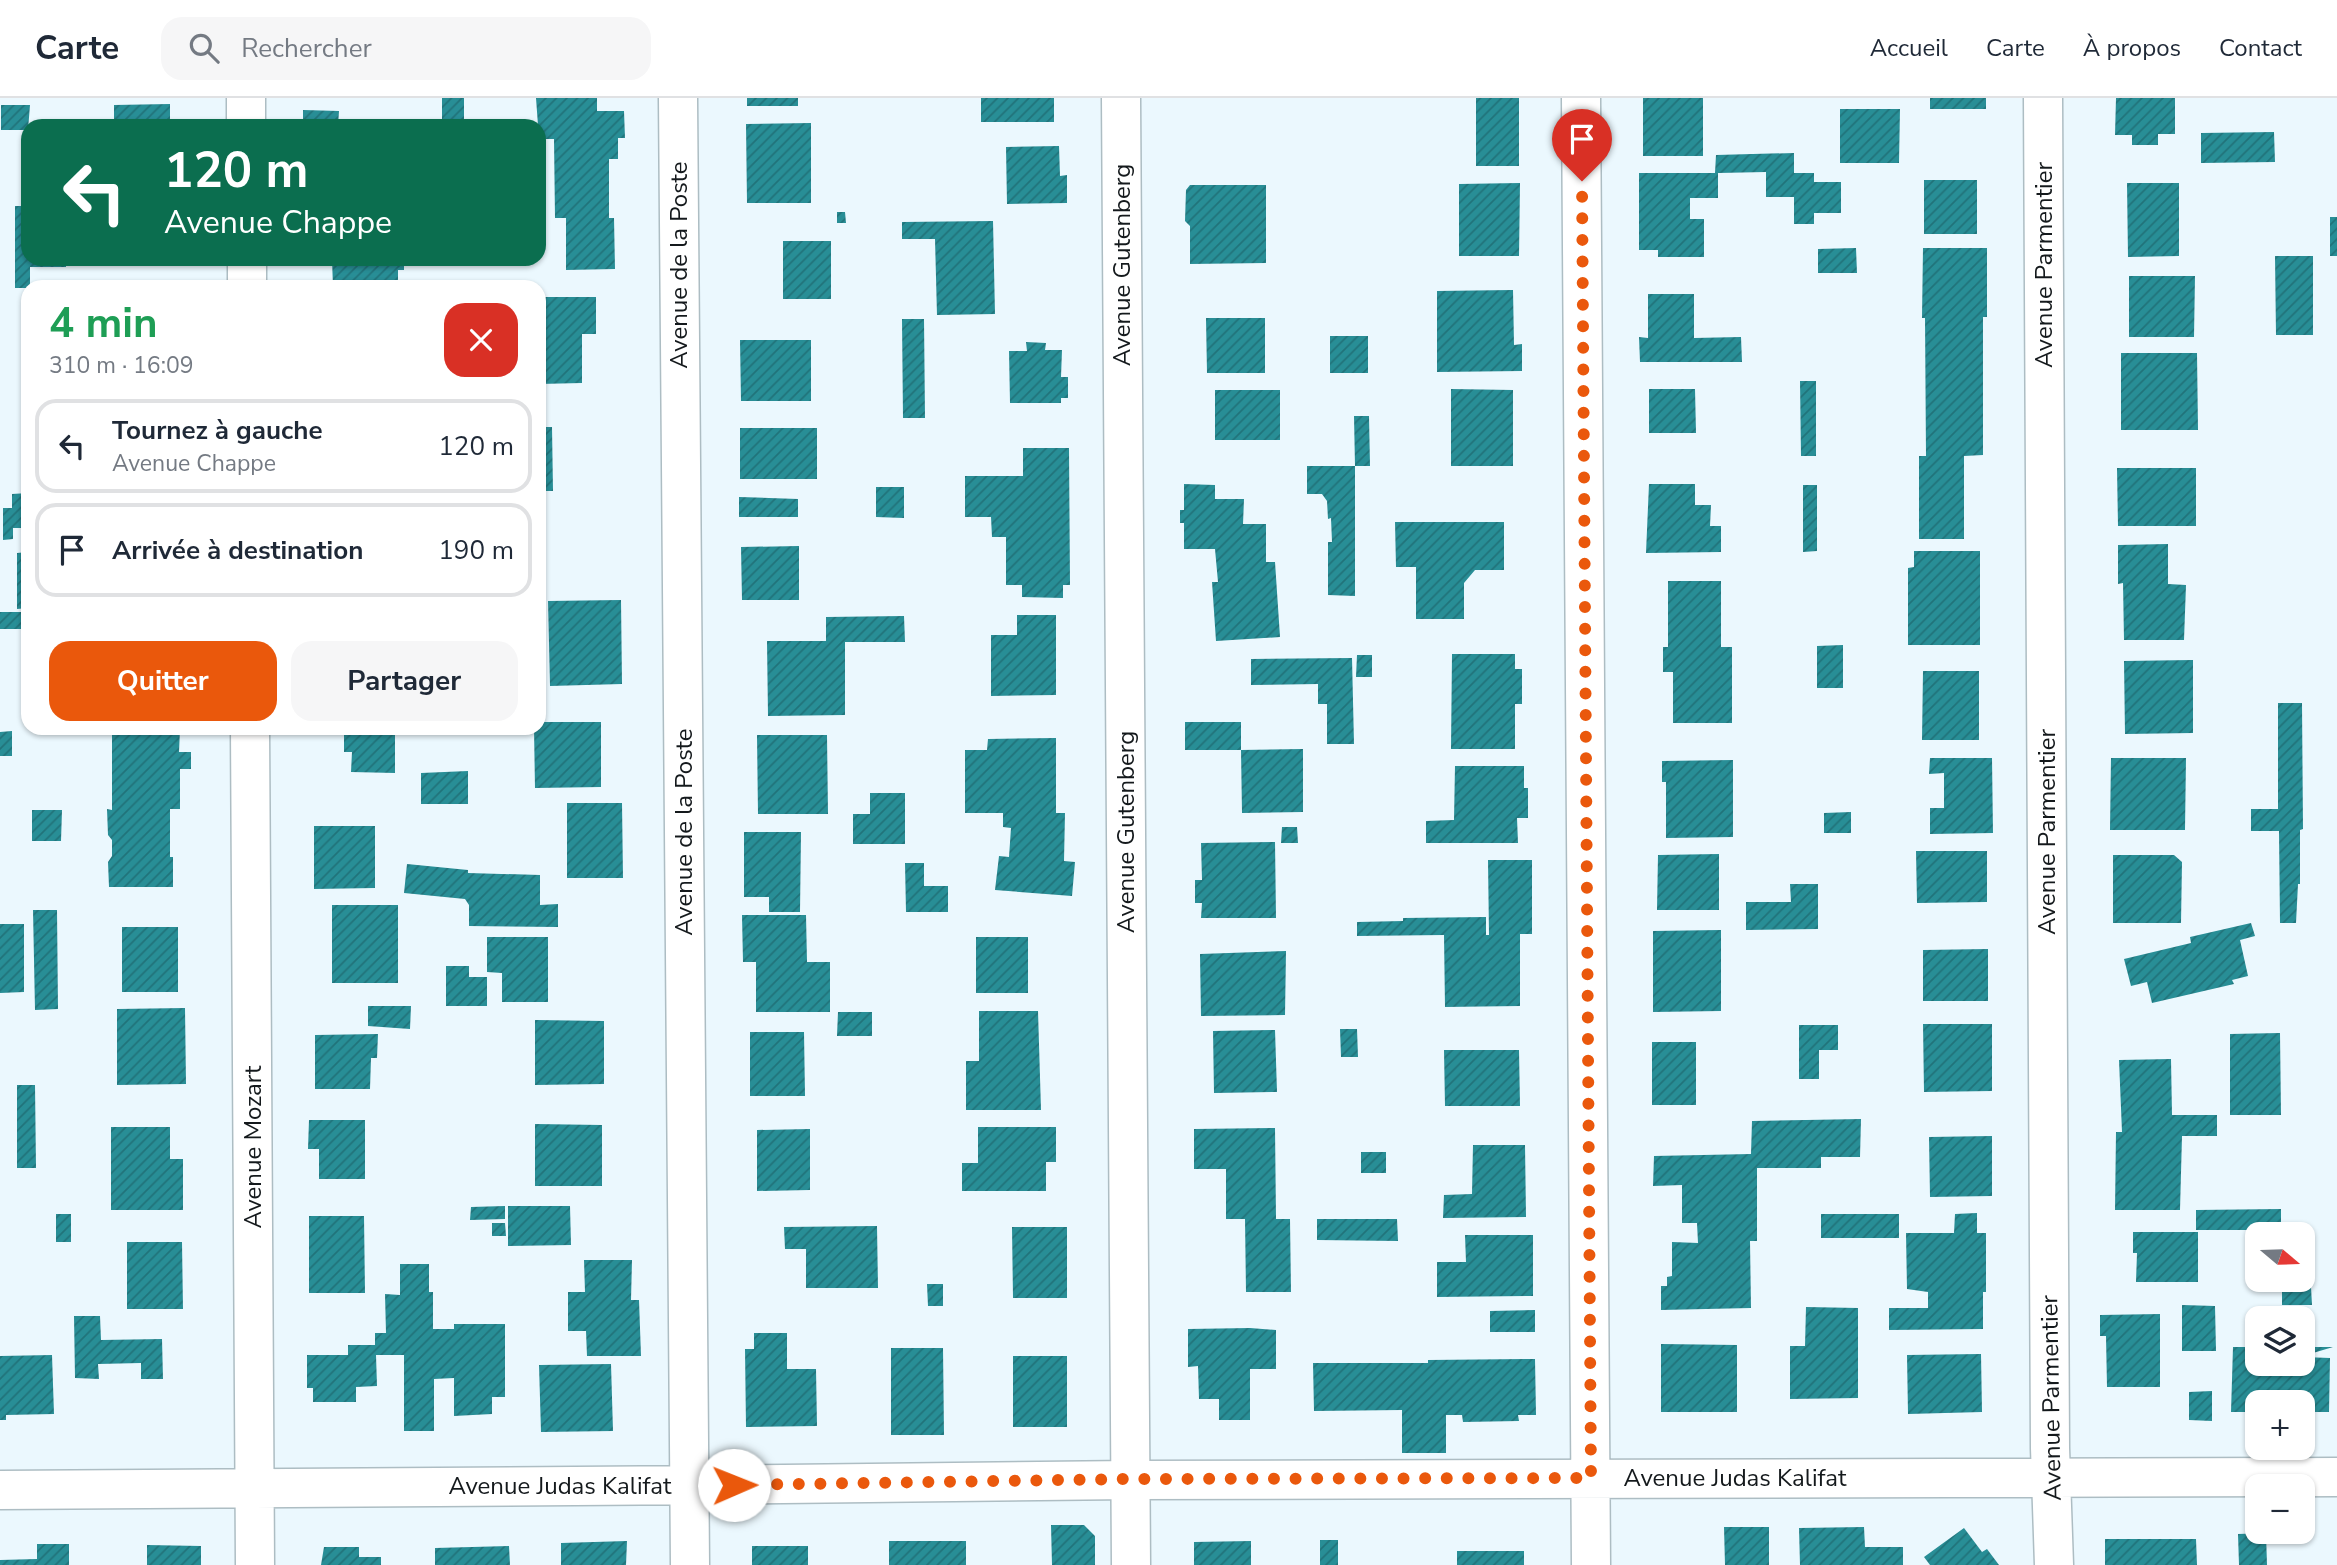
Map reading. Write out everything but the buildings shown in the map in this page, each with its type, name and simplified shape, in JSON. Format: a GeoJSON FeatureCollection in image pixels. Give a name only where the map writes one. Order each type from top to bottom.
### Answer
{"type":"FeatureCollection","features":[{"type":"Feature","properties":{"kind":"street"},"geometry":{"type":"LineString","coordinates":[[246,98],[246,119]]}},
{"type":"Feature","properties":{"kind":"street","name":"Avenue de la Poste"},"geometry":{"type":"LineString","coordinates":[[678,98],[690,1565]]}},
{"type":"Feature","properties":{"kind":"street","name":"Avenue Gutenberg"},"geometry":{"type":"LineString","coordinates":[[1121,98],[1131,1565]]}},
{"type":"Feature","properties":{"kind":"street"},"geometry":{"type":"LineString","coordinates":[[1581,98],[1591,1565]]}},
{"type":"Feature","properties":{"kind":"street","name":"Avenue Parmentier"},"geometry":{"type":"LineString","coordinates":[[2043,98],[2054,1565]]}},
{"type":"Feature","properties":{"kind":"street","name":"Avenue Mozart"},"geometry":{"type":"LineString","coordinates":[[250,735],[255,1565]]}},
{"type":"Feature","properties":{"kind":"street","name":"Avenue Judas Kalifat"},"geometry":{"type":"LineString","coordinates":[[0,1490],[1130,1479],[2337,1477]]}},
{"type":"Feature","properties":{"kind":"route"},"geometry":{"type":"LineString","coordinates":[[734,1485],[1130,1479],[1591,1478],[1582,181]]}}]}
